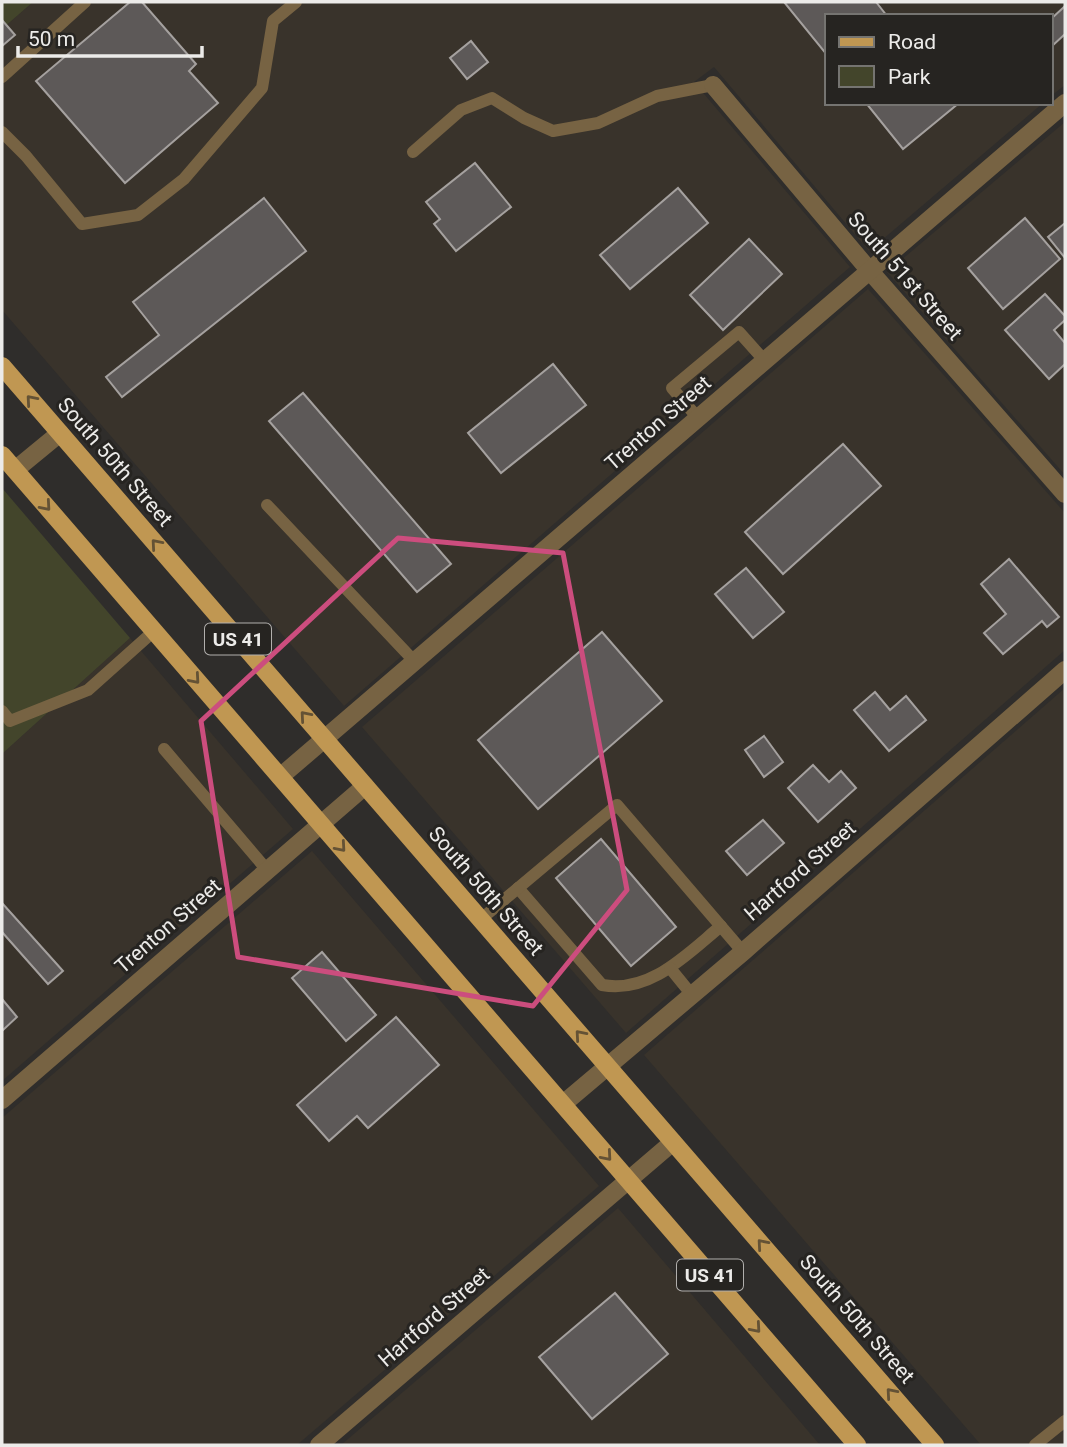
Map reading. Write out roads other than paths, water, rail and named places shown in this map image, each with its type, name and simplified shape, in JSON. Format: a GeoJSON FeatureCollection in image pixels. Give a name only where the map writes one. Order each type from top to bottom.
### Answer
{"type":"FeatureCollection","features":[{"type":"Feature","properties":{"kind":"main road","name":"South 50th Street"},"geometry":{"type":"LineString","coordinates":[[2,366],[935,1445]]}},
{"type":"Feature","properties":{"kind":"main road","name":"US 41"},"geometry":{"type":"LineString","coordinates":[[2,455],[857,1445]]}},
{"type":"Feature","properties":{"kind":"street","name":"South 51st Street"},"geometry":{"type":"LineString","coordinates":[[713,85],[869,270],[1065,494]]}},
{"type":"Feature","properties":{"kind":"street","name":"Trenton Street"},"geometry":{"type":"LineString","coordinates":[[280,777],[416,663],[1065,103]]}},
{"type":"Feature","properties":{"kind":"street"},"geometry":{"type":"LineString","coordinates":[[15,470],[60,433]]}},
{"type":"Feature","properties":{"kind":"street","name":"Hartford Street"},"geometry":{"type":"LineString","coordinates":[[563,1104],[743,952],[1065,670]]}},
{"type":"Feature","properties":{"kind":"street","name":"Trenton Street"},"geometry":{"type":"LineString","coordinates":[[2,1100],[365,786]]}},
{"type":"Feature","properties":{"kind":"street","name":"Hartford Street"},"geometry":{"type":"LineString","coordinates":[[319,1445],[673,1142]]}},
{"type":"Feature","properties":{"kind":"lane"},"geometry":{"type":"LineString","coordinates":[[2,77],[85,2]]}},
{"type":"Feature","properties":{"kind":"lane"},"geometry":{"type":"LineString","coordinates":[[2,132],[26,156],[82,224],[138,215],[184,179],[262,88],[273,21],[296,2]]}},
{"type":"Feature","properties":{"kind":"lane"},"geometry":{"type":"LineString","coordinates":[[413,152],[461,110],[492,99],[553,131],[598,123],[657,96],[713,85]]}},
{"type":"Feature","properties":{"kind":"lane"},"geometry":{"type":"LineString","coordinates":[[698,418],[671,388],[739,332],[764,360]]}},
{"type":"Feature","properties":{"kind":"lane"},"geometry":{"type":"LineString","coordinates":[[267,505],[416,663]]}},
{"type":"Feature","properties":{"kind":"lane"},"geometry":{"type":"LineString","coordinates":[[2,710],[10,721],[88,690],[154,631]]}},
{"type":"Feature","properties":{"kind":"lane"},"geometry":{"type":"LineString","coordinates":[[164,749],[267,870]]}},
{"type":"Feature","properties":{"kind":"lane"},"geometry":{"type":"LineString","coordinates":[[480,920],[617,805],[743,952]]}},
{"type":"Feature","properties":{"kind":"lane"},"geometry":{"type":"LineString","coordinates":[[519,888],[603,985],[618,988],[670,968],[721,926]]}},
{"type":"Feature","properties":{"kind":"lane"},"geometry":{"type":"LineString","coordinates":[[670,968],[692,995]]}},
{"type":"Feature","properties":{"kind":"lane"},"geometry":{"type":"LineString","coordinates":[[1035,1445],[1065,1421]]}}]}
